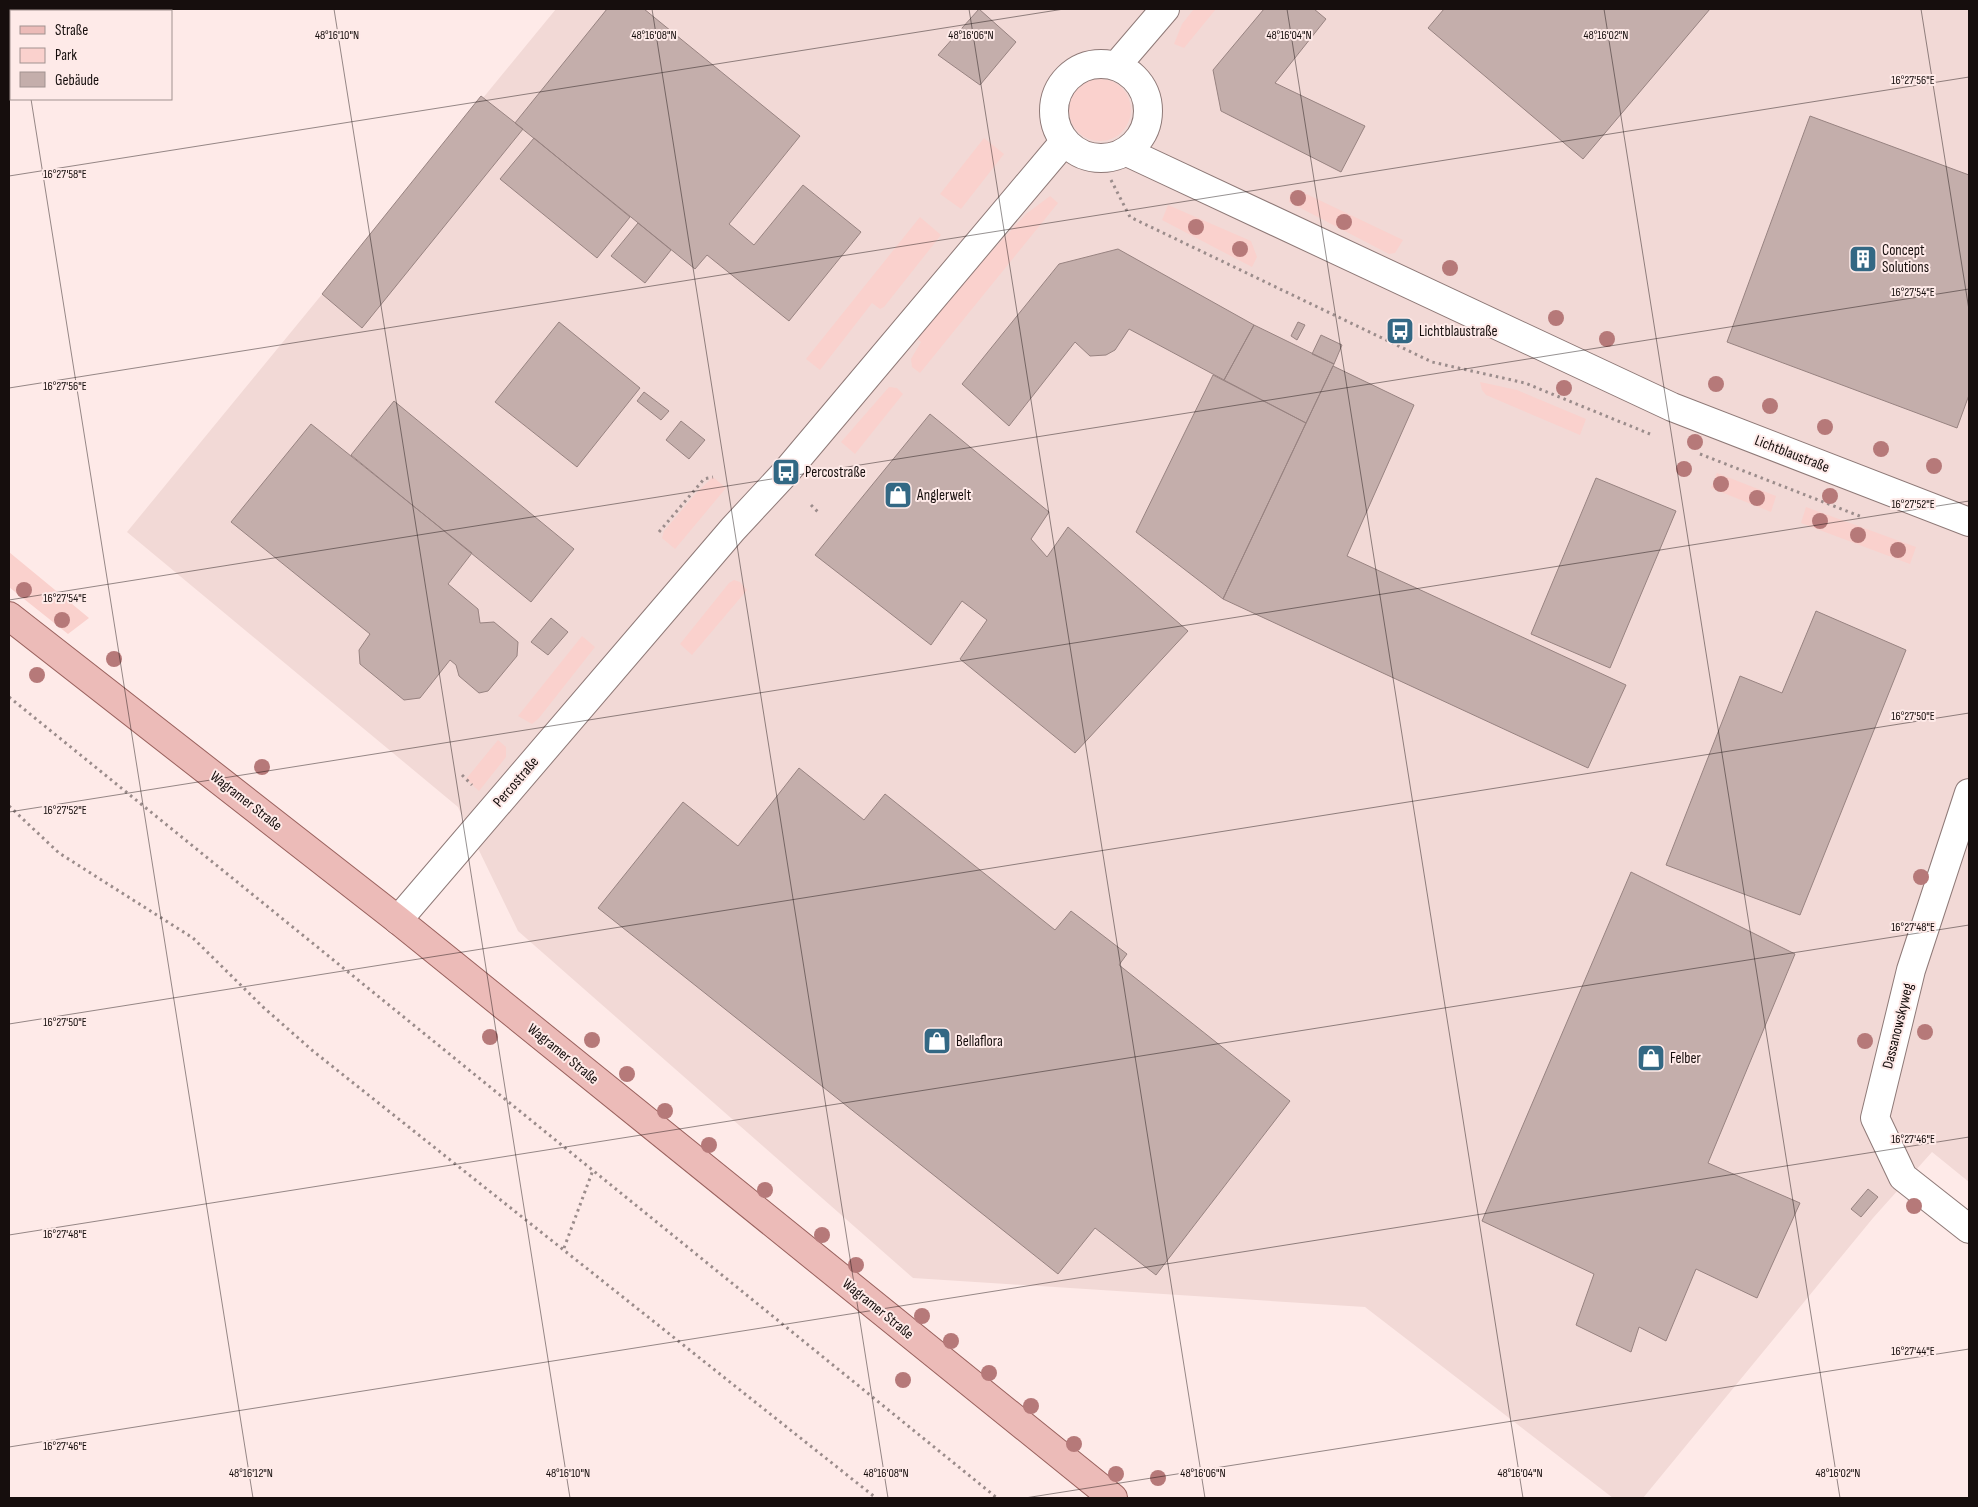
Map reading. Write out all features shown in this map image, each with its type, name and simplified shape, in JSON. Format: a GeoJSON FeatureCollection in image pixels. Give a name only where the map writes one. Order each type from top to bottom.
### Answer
{"type":"FeatureCollection","features":[{"type":"Feature","properties":{"kind":"main road","name":"Wagramer Straße"},"geometry":{"type":"LineString","coordinates":[[9,616],[398,920],[1112,1498]]}},
{"type":"Feature","properties":{"kind":"street"},"geometry":{"type":"LineString","coordinates":[[1117,65],[1165,9]]}},
{"type":"Feature","properties":{"kind":"street"},"geometry":{"type":"LineString","coordinates":[[1117,65],[1133,76],[1144,90],[1150,111],[1142,136],[1128,152],[1100,160],[1077,153],[1064,142],[1053,118],[1053,102],[1061,84],[1082,66],[1117,65]]}},
{"type":"Feature","properties":{"kind":"street","name":"Percostraße"},"geometry":{"type":"LineString","coordinates":[[398,920],[733,529],[786,472],[1064,142]]}},
{"type":"Feature","properties":{"kind":"street","name":"Lichtblaustraße"},"geometry":{"type":"LineString","coordinates":[[1128,152],[1418,286],[1672,407],[1969,522]]}},
{"type":"Feature","properties":{"kind":"street","name":"Dassanowskyweg"},"geometry":{"type":"LineString","coordinates":[[1969,793],[1911,970],[1875,1118],[1904,1177],[1969,1229]]}},
{"type":"Feature","properties":{"kind":"path"},"geometry":{"type":"LineString","coordinates":[[1100,160],[1130,216],[1432,362],[1525,383],[1654,436]]}},
{"type":"Feature","properties":{"kind":"path"},"geometry":{"type":"LineString","coordinates":[[1690,450],[1808,498],[1871,520]]}},
{"type":"Feature","properties":{"kind":"path"},"geometry":{"type":"LineString","coordinates":[[659,532],[704,479],[713,477]]}},
{"type":"Feature","properties":{"kind":"path"},"geometry":{"type":"LineString","coordinates":[[811,505],[819,513]]}},
{"type":"Feature","properties":{"kind":"path"},"geometry":{"type":"LineString","coordinates":[[9,697],[997,1498]]}},
{"type":"Feature","properties":{"kind":"path"},"geometry":{"type":"LineString","coordinates":[[9,806],[59,853],[193,938],[263,1007],[313,1051],[564,1248],[876,1498]]}},
{"type":"Feature","properties":{"kind":"path"},"geometry":{"type":"LineString","coordinates":[[564,1248],[593,1170]]}},
{"type":"Feature","properties":{"kind":"shaded area"},"geometry":{"type":"Polygon","coordinates":[[[556,9],[1969,9],[1969,1182],[1932,1152],[1873,1218],[1643,1498],[1613,1498],[1365,1307],[913,1278],[518,931],[458,807],[127,532],[556,9]]]}},
{"type":"Feature","properties":{"kind":"green space"},"geometry":{"type":"Polygon","coordinates":[[[1194,9],[1216,9],[1184,48],[1174,44],[1182,24],[1194,9]]]}},
{"type":"Feature","properties":{"kind":"green space"},"geometry":{"type":"Polygon","coordinates":[[[1100,79],[1112,82],[1122,88],[1128,98],[1131,110],[1128,122],[1122,132],[1112,138],[1100,141],[1088,138],[1078,132],[1072,122],[1069,110],[1072,98],[1078,88],[1088,82],[1100,79]]]}},
{"type":"Feature","properties":{"kind":"green space"},"geometry":{"type":"Polygon","coordinates":[[[984,138],[1004,154],[961,209],[940,194],[984,138]]]}},
{"type":"Feature","properties":{"kind":"green space"},"geometry":{"type":"Polygon","coordinates":[[[1298,190],[1403,240],[1395,253],[1389,254],[1289,202],[1290,193],[1298,190]]]}},
{"type":"Feature","properties":{"kind":"green space"},"geometry":{"type":"Polygon","coordinates":[[[1050,196],[1058,203],[920,373],[912,367],[911,359],[921,342],[917,339],[916,334],[1026,214],[1050,196]]]}},
{"type":"Feature","properties":{"kind":"green space"},"geometry":{"type":"Polygon","coordinates":[[[1168,205],[1251,241],[1257,257],[1252,267],[1162,220],[1168,205]]]}},
{"type":"Feature","properties":{"kind":"green space"},"geometry":{"type":"Polygon","coordinates":[[[920,217],[941,235],[884,307],[880,309],[872,303],[820,370],[806,359],[920,217]]]}},
{"type":"Feature","properties":{"kind":"green space"},"geometry":{"type":"Polygon","coordinates":[[[1480,382],[1517,390],[1586,419],[1580,435],[1486,395],[1482,390],[1480,382]]]}},
{"type":"Feature","properties":{"kind":"green space"},"geometry":{"type":"Polygon","coordinates":[[[889,387],[897,388],[903,394],[855,454],[841,442],[889,387]]]}},
{"type":"Feature","properties":{"kind":"green space"},"geometry":{"type":"Polygon","coordinates":[[[1717,473],[1776,496],[1771,512],[1711,488],[1717,473]]]}},
{"type":"Feature","properties":{"kind":"green space"},"geometry":{"type":"Polygon","coordinates":[[[713,477],[726,488],[675,549],[662,538],[664,531],[697,492],[713,477]]]}},
{"type":"Feature","properties":{"kind":"green space"},"geometry":{"type":"Polygon","coordinates":[[[1806,507],[1916,547],[1910,564],[1801,523],[1806,507]]]}},
{"type":"Feature","properties":{"kind":"green space"},"geometry":{"type":"Polygon","coordinates":[[[9,552],[89,618],[68,634],[9,587],[9,552]]]}},
{"type":"Feature","properties":{"kind":"green space"},"geometry":{"type":"Polygon","coordinates":[[[734,580],[740,582],[747,590],[692,655],[680,644],[729,583],[734,580]]]}},
{"type":"Feature","properties":{"kind":"green space"},"geometry":{"type":"Polygon","coordinates":[[[582,636],[595,647],[539,718],[532,724],[518,716],[582,636]]]}},
{"type":"Feature","properties":{"kind":"green space"},"geometry":{"type":"Polygon","coordinates":[[[498,740],[506,747],[506,757],[479,791],[466,779],[498,740]]]}},
{"type":"Feature","properties":{"kind":"building"},"geometry":{"type":"Polygon","coordinates":[[[607,9],[644,9],[800,136],[729,224],[754,245],[803,185],[861,232],[789,321],[707,255],[695,269],[515,123],[607,9]]]}},
{"type":"Feature","properties":{"kind":"building"},"geometry":{"type":"Polygon","coordinates":[[[979,9],[1016,42],[980,85],[938,55],[979,9]]]}},
{"type":"Feature","properties":{"kind":"building"},"geometry":{"type":"Polygon","coordinates":[[[1264,9],[1314,9],[1326,19],[1275,83],[1365,126],[1341,172],[1221,111],[1213,70],[1264,9]]]}},
{"type":"Feature","properties":{"kind":"building"},"geometry":{"type":"Polygon","coordinates":[[[1444,9],[1710,9],[1583,159],[1428,28],[1444,9]]]}},
{"type":"Feature","properties":{"kind":"building"},"geometry":{"type":"Polygon","coordinates":[[[481,96],[523,129],[362,328],[322,294],[481,96]]]}},
{"type":"Feature","properties":{"kind":"building","name":"Concept Solutions"},"geometry":{"type":"Polygon","coordinates":[[[1810,116],[1969,175],[1969,395],[1957,428],[1727,342],[1810,116]]]}},
{"type":"Feature","properties":{"kind":"building"},"geometry":{"type":"Polygon","coordinates":[[[534,138],[630,217],[597,258],[500,179],[534,138]]]}},
{"type":"Feature","properties":{"kind":"building"},"geometry":{"type":"Polygon","coordinates":[[[638,223],[671,250],[645,283],[611,256],[638,223]]]}},
{"type":"Feature","properties":{"kind":"building"},"geometry":{"type":"Polygon","coordinates":[[[1118,249],[1254,325],[1224,380],[1129,329],[1115,350],[1106,355],[1090,356],[1075,342],[1009,426],[962,384],[1059,264],[1118,249]]]}},
{"type":"Feature","properties":{"kind":"building"},"geometry":{"type":"Polygon","coordinates":[[[559,322],[640,388],[577,467],[495,402],[559,322]]]}},
{"type":"Feature","properties":{"kind":"building"},"geometry":{"type":"Polygon","coordinates":[[[1298,322],[1305,325],[1297,340],[1291,336],[1298,322]]]}},
{"type":"Feature","properties":{"kind":"building"},"geometry":{"type":"Polygon","coordinates":[[[1254,325],[1334,364],[1306,423],[1224,380],[1254,325]]]}},
{"type":"Feature","properties":{"kind":"building"},"geometry":{"type":"Polygon","coordinates":[[[1321,335],[1342,345],[1334,364],[1312,354],[1321,335]]]}},
{"type":"Feature","properties":{"kind":"building"},"geometry":{"type":"Polygon","coordinates":[[[1333,366],[1414,405],[1347,556],[1626,685],[1588,768],[1223,599],[1333,366]]]}},
{"type":"Feature","properties":{"kind":"building"},"geometry":{"type":"Polygon","coordinates":[[[1213,375],[1306,423],[1223,599],[1136,532],[1213,375]]]}},
{"type":"Feature","properties":{"kind":"building"},"geometry":{"type":"Polygon","coordinates":[[[644,392],[669,411],[661,420],[637,401],[644,392]]]}},
{"type":"Feature","properties":{"kind":"building"},"geometry":{"type":"Polygon","coordinates":[[[394,401],[574,549],[531,602],[351,455],[394,401]]]}},
{"type":"Feature","properties":{"kind":"building"},"geometry":{"type":"Polygon","coordinates":[[[930,414],[1049,512],[1031,539],[1047,557],[1068,527],[1188,631],[1075,753],[960,659],[987,620],[962,601],[931,645],[815,555],[930,414]]]}},
{"type":"Feature","properties":{"kind":"building"},"geometry":{"type":"Polygon","coordinates":[[[681,421],[705,440],[689,459],[666,440],[681,421]]]}},
{"type":"Feature","properties":{"kind":"building"},"geometry":{"type":"Polygon","coordinates":[[[311,424],[472,553],[448,584],[478,609],[480,623],[494,622],[518,642],[517,656],[488,691],[479,693],[459,676],[456,665],[450,660],[420,698],[404,700],[360,664],[359,650],[370,634],[231,522],[311,424]]]}},
{"type":"Feature","properties":{"kind":"building"},"geometry":{"type":"Polygon","coordinates":[[[1596,478],[1676,511],[1610,668],[1531,634],[1596,478]]]}},
{"type":"Feature","properties":{"kind":"building"},"geometry":{"type":"Polygon","coordinates":[[[1816,611],[1906,650],[1800,915],[1666,865],[1740,676],[1782,693],[1816,611]]]}},
{"type":"Feature","properties":{"kind":"building"},"geometry":{"type":"Polygon","coordinates":[[[551,618],[568,632],[548,655],[531,642],[551,618]]]}},
{"type":"Feature","properties":{"kind":"building"},"geometry":{"type":"Polygon","coordinates":[[[799,768],[864,820],[885,794],[1055,930],[1071,911],[1127,954],[1119,965],[1290,1101],[1156,1275],[1095,1228],[1058,1274],[598,908],[683,802],[738,846],[799,768]]]}},
{"type":"Feature","properties":{"kind":"building","name":"Felber"},"geometry":{"type":"Polygon","coordinates":[[[1631,872],[1795,954],[1708,1163],[1800,1203],[1757,1298],[1696,1269],[1666,1341],[1639,1327],[1631,1352],[1576,1325],[1594,1274],[1482,1221],[1631,872]]]}},
{"type":"Feature","properties":{"kind":"building"},"geometry":{"type":"Polygon","coordinates":[[[1868,1189],[1878,1197],[1861,1217],[1851,1209],[1868,1189]]]}},
{"type":"Feature","properties":{"kind":"place","name":"Concept Solutions"},"geometry":{"type":"Point","coordinates":[1863,259]}},
{"type":"Feature","properties":{"kind":"place","name":"Lichtblaustraße"},"geometry":{"type":"Point","coordinates":[1400,331]}},
{"type":"Feature","properties":{"kind":"place","name":"Percostraße"},"geometry":{"type":"Point","coordinates":[786,472]}},
{"type":"Feature","properties":{"kind":"place","name":"Anglerwelt"},"geometry":{"type":"Point","coordinates":[898,495]}},
{"type":"Feature","properties":{"kind":"place","name":"Bellaflora"},"geometry":{"type":"Point","coordinates":[937,1041]}},
{"type":"Feature","properties":{"kind":"place","name":"Felber"},"geometry":{"type":"Point","coordinates":[1651,1058]}}]}
